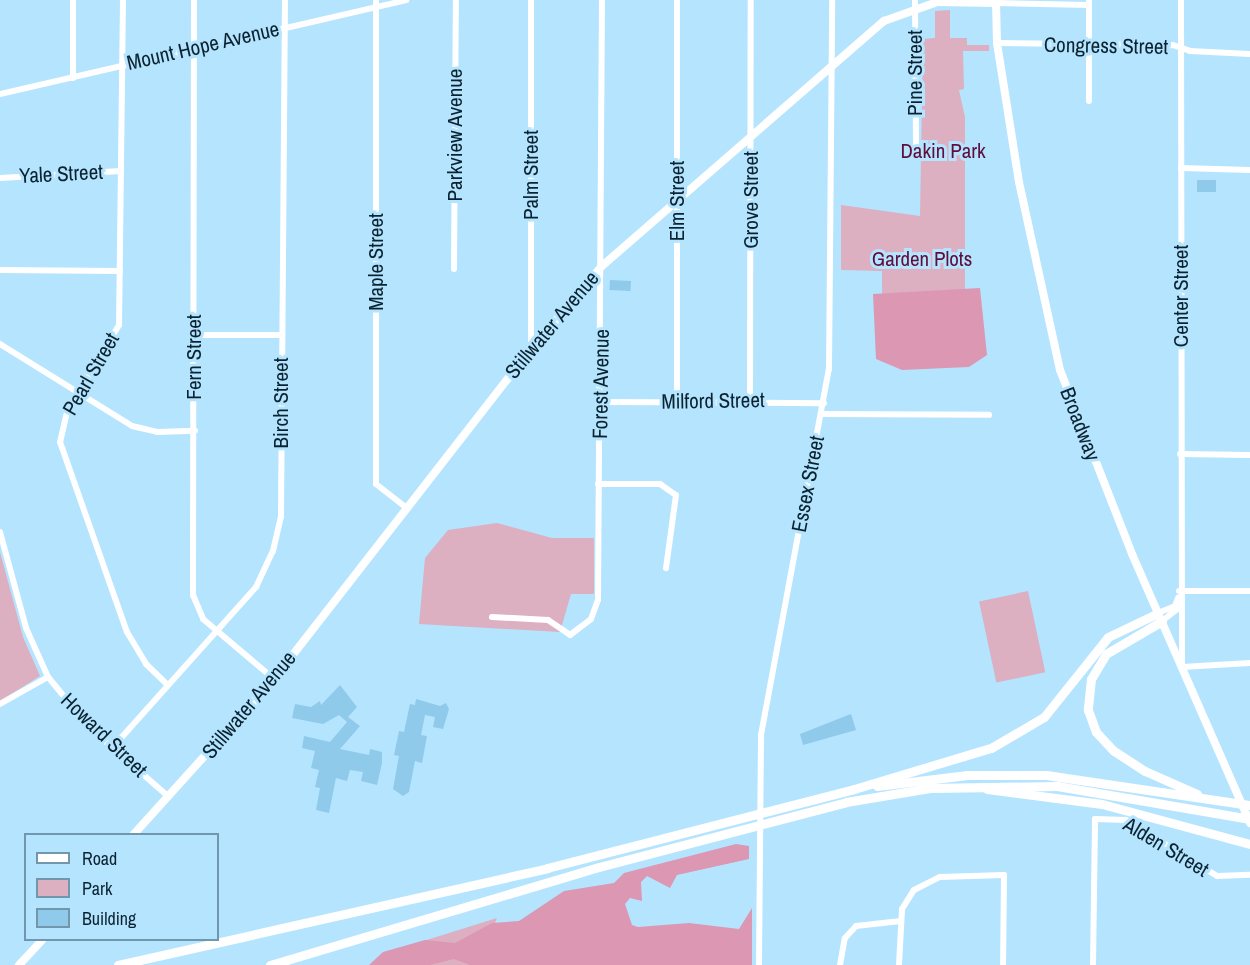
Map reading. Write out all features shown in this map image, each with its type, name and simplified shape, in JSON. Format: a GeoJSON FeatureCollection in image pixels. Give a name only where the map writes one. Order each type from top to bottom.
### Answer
{"type":"FeatureCollection","features":[{"type":"Feature","properties":{"kind":"highway"},"geometry":{"type":"LineString","coordinates":[[118,965],[547,868],[854,789],[1018,736],[1053,708],[1104,641],[1160,617]]}},
{"type":"Feature","properties":{"kind":"highway"},"geometry":{"type":"LineString","coordinates":[[1160,617],[1119,643],[1102,658],[1089,688],[1089,716],[1099,737],[1125,759],[1204,799]]}},
{"type":"Feature","properties":{"kind":"highway"},"geometry":{"type":"LineString","coordinates":[[854,789],[967,775],[1023,774],[1250,805]]}},
{"type":"Feature","properties":{"kind":"highway"},"geometry":{"type":"LineString","coordinates":[[973,785],[1102,804],[1250,844]]}},
{"type":"Feature","properties":{"kind":"highway"},"geometry":{"type":"LineString","coordinates":[[270,965],[588,870],[835,805],[973,785],[1057,786],[1236,816],[1250,821]]}},
{"type":"Feature","properties":{"kind":"main road","name":"Stillwater Avenue"},"geometry":{"type":"LineString","coordinates":[[135,833],[169,798],[274,679],[531,349],[602,266],[678,199],[751,141],[884,21],[915,4],[996,1]]}},
{"type":"Feature","properties":{"kind":"main road","name":"Broadway"},"geometry":{"type":"LineString","coordinates":[[996,1],[997,43],[1018,182],[1060,370],[1160,617],[1250,821]]}},
{"type":"Feature","properties":{"kind":"main road"},"geometry":{"type":"LineString","coordinates":[[20,965],[40,941]]}},
{"type":"Feature","properties":{"kind":"street"},"geometry":{"type":"LineString","coordinates":[[73,0],[73,78]]}},
{"type":"Feature","properties":{"kind":"street","name":"Pearl Street"},"geometry":{"type":"LineString","coordinates":[[123,0],[120,271],[117,332],[67,412],[60,442],[127,632],[146,664],[168,685]]}},
{"type":"Feature","properties":{"kind":"street","name":"Fern Street"},"geometry":{"type":"LineString","coordinates":[[194,0],[193,595],[197,611],[274,679]]}},
{"type":"Feature","properties":{"kind":"street","name":"Birch Street"},"geometry":{"type":"LineString","coordinates":[[112,747],[256,587],[273,550],[280,520],[285,0]]}},
{"type":"Feature","properties":{"kind":"street","name":"Mount Hope Avenue"},"geometry":{"type":"LineString","coordinates":[[0,94],[194,50],[376,3],[406,0]]}},
{"type":"Feature","properties":{"kind":"street","name":"Parkview Avenue"},"geometry":{"type":"LineString","coordinates":[[454,269],[456,0]]}},
{"type":"Feature","properties":{"kind":"street","name":"Palm Street"},"geometry":{"type":"LineString","coordinates":[[531,0],[531,349]]}},
{"type":"Feature","properties":{"kind":"street","name":"Forest Avenue"},"geometry":{"type":"LineString","coordinates":[[492,617],[548,620],[570,635],[591,619],[598,600],[598,484],[602,402],[602,0]]}},
{"type":"Feature","properties":{"kind":"street","name":"Elm Street"},"geometry":{"type":"LineString","coordinates":[[677,0],[677,402]]}},
{"type":"Feature","properties":{"kind":"street","name":"Grove Street"},"geometry":{"type":"LineString","coordinates":[[750,400],[751,0]]}},
{"type":"Feature","properties":{"kind":"street","name":"Essex Street"},"geometry":{"type":"LineString","coordinates":[[759,965],[759,790],[770,677],[822,414],[828,369],[832,0]]}},
{"type":"Feature","properties":{"kind":"street","name":"Center Street"},"geometry":{"type":"LineString","coordinates":[[1181,0],[1179,591],[1182,667]]}},
{"type":"Feature","properties":{"kind":"street","name":"Stillwater Avenue"},"geometry":{"type":"LineString","coordinates":[[996,1],[1089,2]]}},
{"type":"Feature","properties":{"kind":"street"},"geometry":{"type":"LineString","coordinates":[[1089,2],[1089,101]]}},
{"type":"Feature","properties":{"kind":"street","name":"Maple Street"},"geometry":{"type":"LineString","coordinates":[[376,3],[376,483],[407,508]]}},
{"type":"Feature","properties":{"kind":"street","name":"Pine Street"},"geometry":{"type":"LineString","coordinates":[[915,4],[916,145]]}},
{"type":"Feature","properties":{"kind":"street","name":"Congress Street"},"geometry":{"type":"LineString","coordinates":[[997,43],[1182,48],[1250,54]]}},
{"type":"Feature","properties":{"kind":"street"},"geometry":{"type":"LineString","coordinates":[[1181,168],[1250,170]]}},
{"type":"Feature","properties":{"kind":"street","name":"Yale Street"},"geometry":{"type":"LineString","coordinates":[[0,178],[121,171]]}},
{"type":"Feature","properties":{"kind":"street"},"geometry":{"type":"LineString","coordinates":[[0,270],[120,271]]}},
{"type":"Feature","properties":{"kind":"street"},"geometry":{"type":"LineString","coordinates":[[194,335],[281,335]]}},
{"type":"Feature","properties":{"kind":"street"},"geometry":{"type":"LineString","coordinates":[[0,344],[145,430],[195,431]]}},
{"type":"Feature","properties":{"kind":"street","name":"Milford Street"},"geometry":{"type":"LineString","coordinates":[[602,402],[750,400],[824,403]]}},
{"type":"Feature","properties":{"kind":"street"},"geometry":{"type":"LineString","coordinates":[[822,414],[989,416]]}},
{"type":"Feature","properties":{"kind":"street"},"geometry":{"type":"LineString","coordinates":[[1180,454],[1250,455]]}},
{"type":"Feature","properties":{"kind":"street"},"geometry":{"type":"LineString","coordinates":[[598,484],[660,484],[676,495],[666,568]]}},
{"type":"Feature","properties":{"kind":"street","name":"Howard Street"},"geometry":{"type":"LineString","coordinates":[[0,532],[26,628],[48,677],[112,747],[169,798]]}},
{"type":"Feature","properties":{"kind":"street"},"geometry":{"type":"LineString","coordinates":[[1160,617],[1175,606],[1179,591],[1250,591]]}},
{"type":"Feature","properties":{"kind":"street"},"geometry":{"type":"LineString","coordinates":[[1160,617],[1177,613],[1180,603]]}},
{"type":"Feature","properties":{"kind":"street"},"geometry":{"type":"LineString","coordinates":[[1182,667],[1250,663]]}},
{"type":"Feature","properties":{"kind":"street"},"geometry":{"type":"LineString","coordinates":[[0,704],[48,677]]}},
{"type":"Feature","properties":{"kind":"street","name":"Alden Street"},"geometry":{"type":"LineString","coordinates":[[1093,965],[1095,819],[1126,820],[1212,875],[1237,877],[1250,873]]}},
{"type":"Feature","properties":{"kind":"street"},"geometry":{"type":"LineString","coordinates":[[899,965],[901,921],[910,896],[928,880],[1004,875],[1003,965]]}},
{"type":"Feature","properties":{"kind":"street"},"geometry":{"type":"LineString","coordinates":[[840,965],[845,938],[856,926],[901,921]]}},
{"type":"Feature","properties":{"kind":"green space","name":"Garden Plots"},"geometry":{"type":"Polygon","coordinates":[[[950,10],[950,38],[967,38],[967,45],[989,45],[989,51],[963,51],[964,89],[959,90],[965,117],[965,342],[882,341],[882,271],[841,270],[841,205],[920,216],[923,39],[935,38],[935,11],[950,10]]]}},
{"type":"Feature","properties":{"kind":"green space"},"geometry":{"type":"Polygon","coordinates":[[[497,523],[552,538],[594,538],[594,594],[571,594],[560,632],[419,624],[425,558],[448,530],[497,523]]]}},
{"type":"Feature","properties":{"kind":"green space"},"geometry":{"type":"Polygon","coordinates":[[[0,552],[23,637],[40,676],[0,701],[0,552]]]}},
{"type":"Feature","properties":{"kind":"green space"},"geometry":{"type":"Polygon","coordinates":[[[1028,591],[1045,672],[996,683],[979,601],[1028,591]]]}},
{"type":"Feature","properties":{"kind":"green space"},"geometry":{"type":"Polygon","coordinates":[[[497,918],[477,965],[377,965],[382,954],[497,918]]]}},
{"type":"Feature","properties":{"kind":"shaded area"},"geometry":{"type":"Polygon","coordinates":[[[980,288],[987,355],[969,367],[902,370],[876,359],[873,294],[980,288]]]}},
{"type":"Feature","properties":{"kind":"shaded area"},"geometry":{"type":"Polygon","coordinates":[[[736,844],[749,846],[749,859],[677,875],[670,888],[647,876],[641,882],[642,901],[630,898],[625,904],[632,925],[638,927],[689,923],[739,929],[752,908],[752,965],[470,965],[454,959],[430,965],[369,965],[383,952],[425,940],[455,943],[492,923],[519,921],[564,891],[614,883],[624,873],[736,844]]]}},
{"type":"Feature","properties":{"kind":"building"},"geometry":{"type":"Polygon","coordinates":[[[1197,180],[1216,180],[1216,192],[1197,192],[1197,180]]]}},
{"type":"Feature","properties":{"kind":"building"},"geometry":{"type":"Polygon","coordinates":[[[610,280],[631,281],[630,291],[609,290],[610,280]]]}},
{"type":"Feature","properties":{"kind":"building"},"geometry":{"type":"Polygon","coordinates":[[[340,685],[357,707],[348,717],[360,726],[340,749],[369,755],[370,749],[382,752],[382,763],[377,785],[361,781],[363,772],[350,770],[347,781],[336,778],[329,813],[316,810],[320,788],[315,787],[319,770],[311,768],[315,751],[302,748],[304,736],[330,742],[347,722],[339,715],[323,724],[292,718],[295,704],[311,707],[320,701],[321,705],[340,685]]]}},
{"type":"Feature","properties":{"kind":"building"},"geometry":{"type":"Polygon","coordinates":[[[416,699],[440,706],[446,703],[449,709],[443,729],[433,727],[435,717],[425,715],[421,735],[427,736],[422,763],[415,761],[409,792],[403,796],[393,789],[399,756],[394,755],[399,731],[404,732],[410,704],[415,705],[416,699]]]}},
{"type":"Feature","properties":{"kind":"building"},"geometry":{"type":"Polygon","coordinates":[[[851,714],[856,730],[803,745],[800,734],[851,714]]]}},
{"type":"Feature","properties":{"kind":"park label","name":"Dakin Park"},"geometry":{"type":"Point","coordinates":[943,151]}}]}
